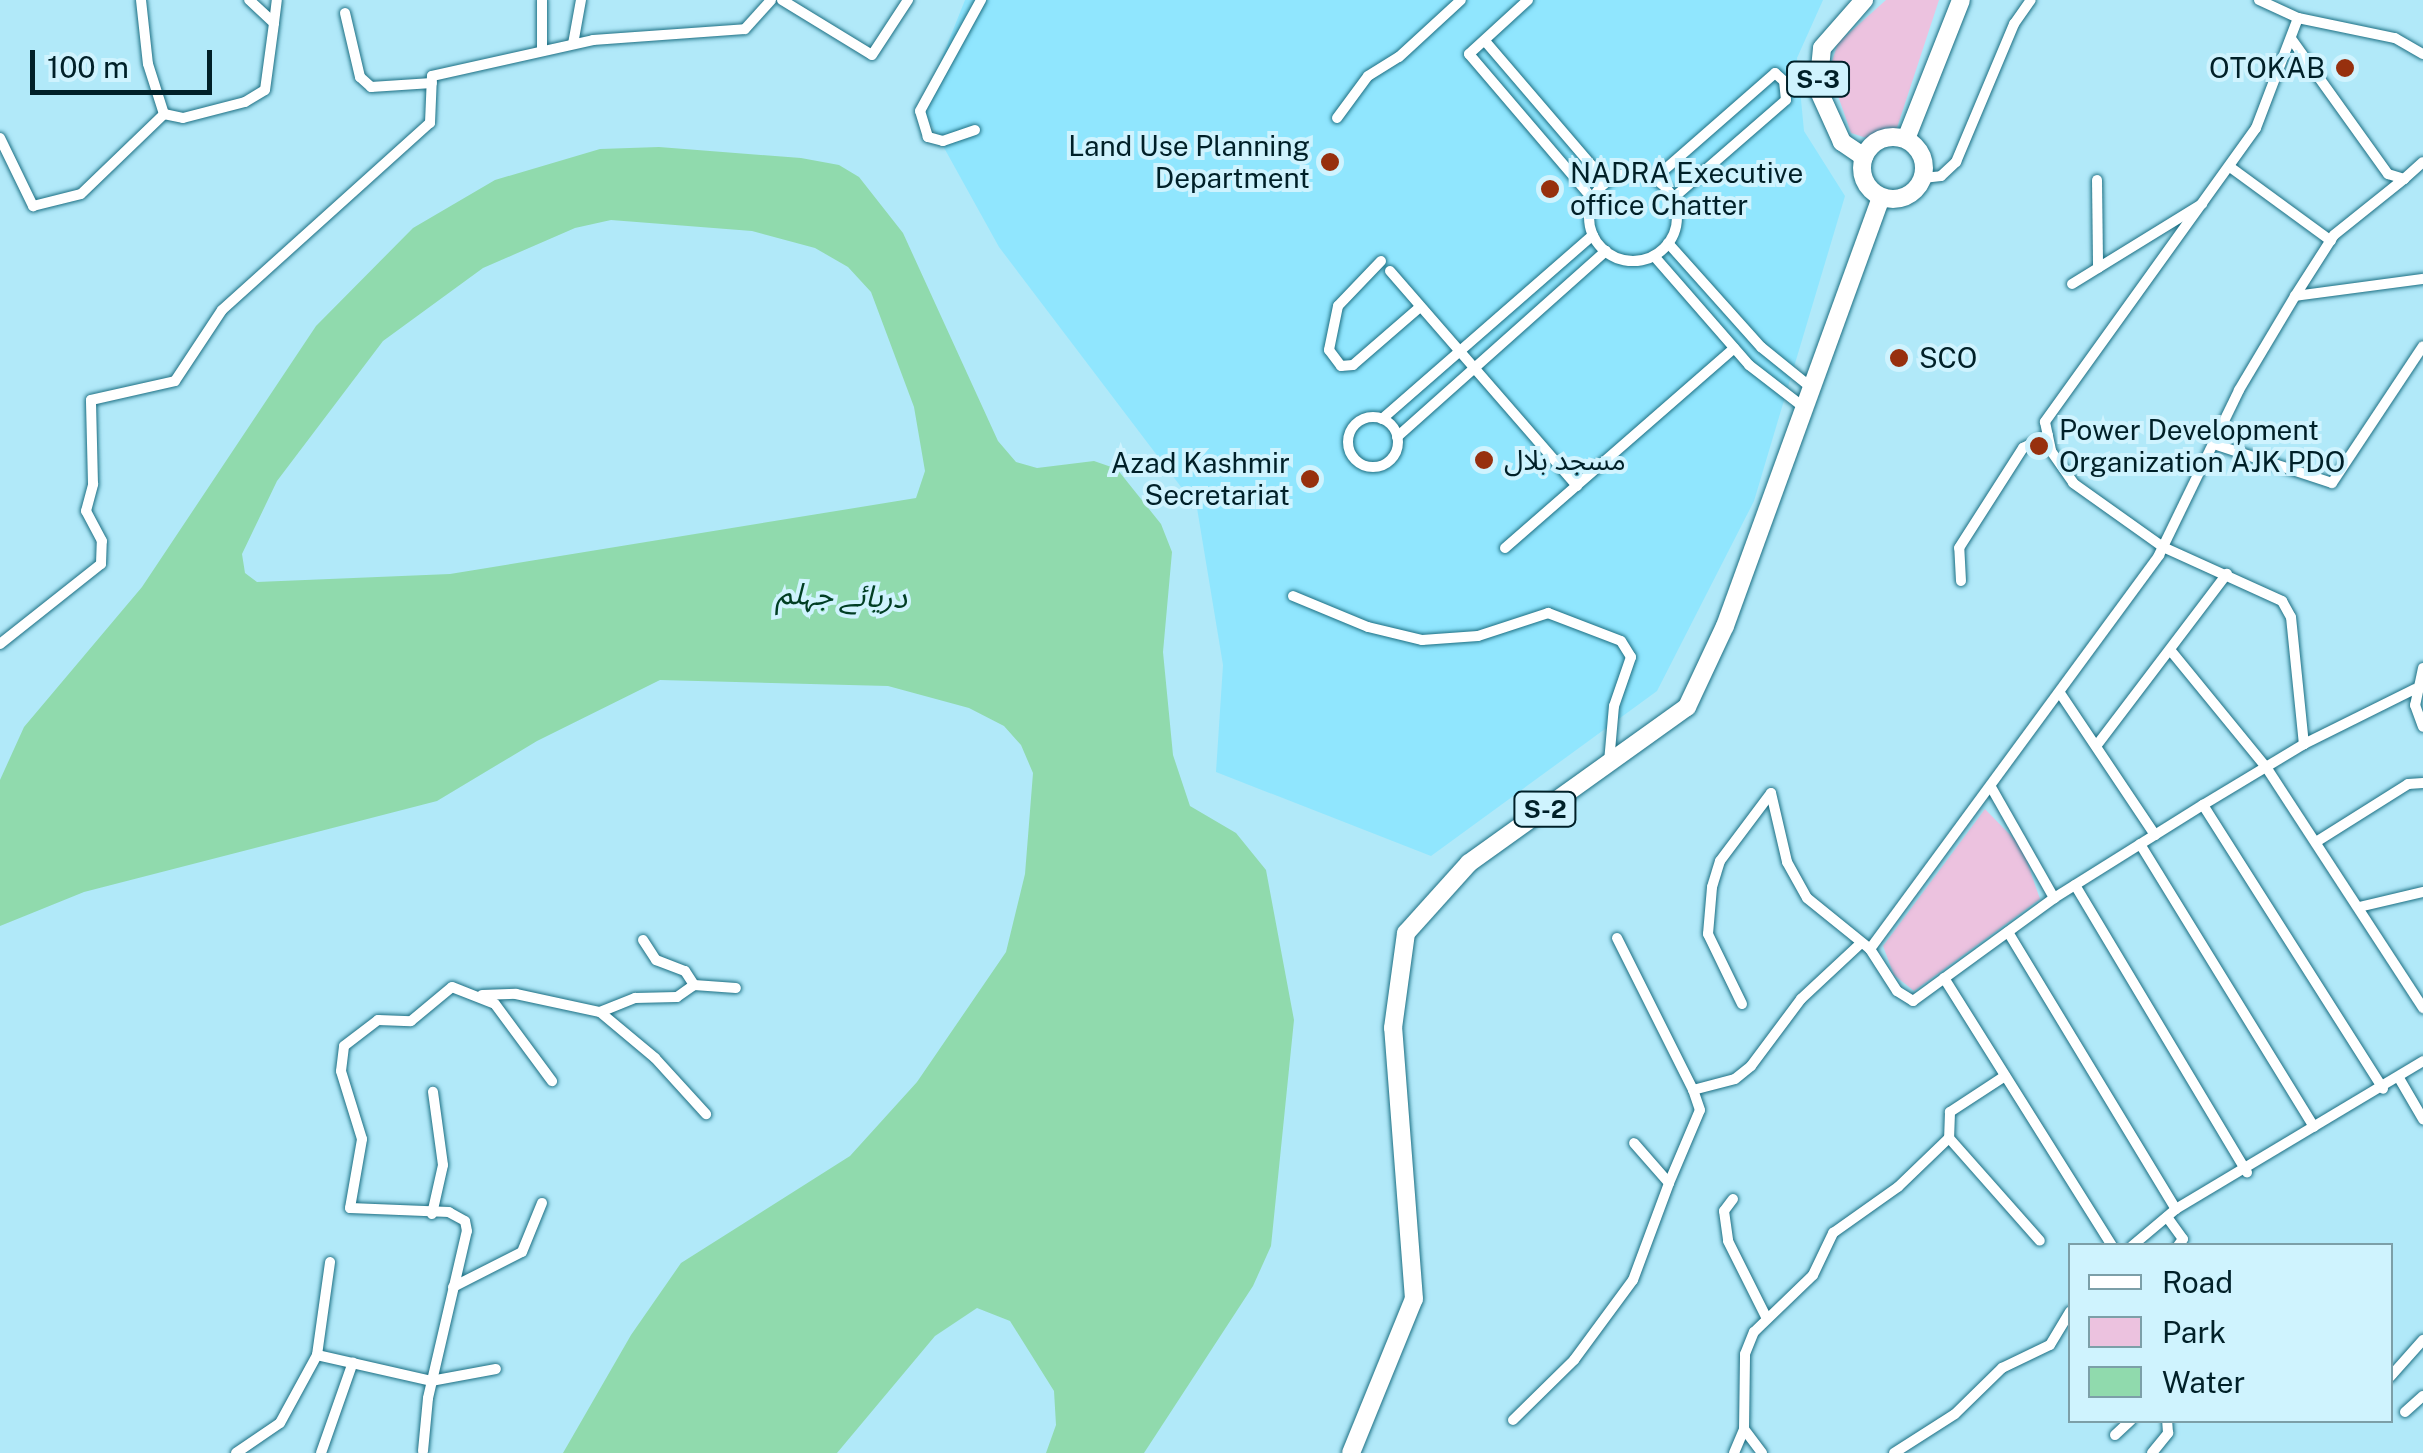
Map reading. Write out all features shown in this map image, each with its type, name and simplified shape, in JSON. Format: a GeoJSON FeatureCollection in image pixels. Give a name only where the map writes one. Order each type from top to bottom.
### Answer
{"type":"FeatureCollection","features":[{"type":"Feature","properties":{"kind":"highway","name":"S-3"},"geometry":{"type":"LineString","coordinates":[[1864,0],[1822,48],[1818,89],[1842,142],[1864,157]]}},
{"type":"Feature","properties":{"kind":"highway"},"geometry":{"type":"LineString","coordinates":[[1906,140],[1961,0]]}},
{"type":"Feature","properties":{"kind":"highway"},"geometry":{"type":"LineString","coordinates":[[1880,139],[1906,140],[1923,157],[1923,178],[1901,198],[1881,196],[1866,183],[1864,157],[1880,139]]}},
{"type":"Feature","properties":{"kind":"highway","name":"S-2"},"geometry":{"type":"LineString","coordinates":[[1351,1453],[1414,1299],[1392,1028],[1406,933],[1469,863],[1688,707],[1725,626],[1881,196]]}},
{"type":"Feature","properties":{"kind":"street"},"geometry":{"type":"LineString","coordinates":[[142,0],[148,64],[164,114]]}},
{"type":"Feature","properties":{"kind":"street"},"geometry":{"type":"LineString","coordinates":[[250,0],[274,23]]}},
{"type":"Feature","properties":{"kind":"street"},"geometry":{"type":"LineString","coordinates":[[164,114],[183,118],[245,102],[265,90],[276,0]]}},
{"type":"Feature","properties":{"kind":"street"},"geometry":{"type":"LineString","coordinates":[[542,0],[542,51]]}},
{"type":"Feature","properties":{"kind":"street"},"geometry":{"type":"LineString","coordinates":[[573,44],[581,0]]}},
{"type":"Feature","properties":{"kind":"street"},"geometry":{"type":"LineString","coordinates":[[0,644],[101,564],[102,542],[86,510],[93,484],[91,400],[174,381],[222,310],[430,123],[432,76],[573,44],[745,30],[771,0]]}},
{"type":"Feature","properties":{"kind":"street"},"geometry":{"type":"LineString","coordinates":[[782,0],[872,55],[908,0]]}},
{"type":"Feature","properties":{"kind":"street"},"geometry":{"type":"LineString","coordinates":[[976,130],[943,141],[928,137],[920,111],[981,0]]}},
{"type":"Feature","properties":{"kind":"street"},"geometry":{"type":"LineString","coordinates":[[1337,118],[1368,76],[1400,58],[1460,0]]}},
{"type":"Feature","properties":{"kind":"street"},"geometry":{"type":"LineString","coordinates":[[1528,0],[1469,54],[1593,200]]}},
{"type":"Feature","properties":{"kind":"street"},"geometry":{"type":"LineString","coordinates":[[1923,178],[1941,176],[1956,162],[2014,24],[2030,0]]}},
{"type":"Feature","properties":{"kind":"street"},"geometry":{"type":"LineString","coordinates":[[2259,0],[2298,18],[2395,38],[2423,54]]}},
{"type":"Feature","properties":{"kind":"street"},"geometry":{"type":"LineString","coordinates":[[345,12],[360,76],[371,88],[432,83]]}},
{"type":"Feature","properties":{"kind":"street"},"geometry":{"type":"LineString","coordinates":[[2298,18],[2256,128],[2115,332],[2059,394],[2045,422],[2073,483],[2163,547],[2282,601],[2291,617],[2304,744]]}},
{"type":"Feature","properties":{"kind":"street"},"geometry":{"type":"LineString","coordinates":[[2292,40],[2388,174],[2404,179]]}},
{"type":"Feature","properties":{"kind":"street"},"geometry":{"type":"LineString","coordinates":[[1485,41],[1606,182]]}},
{"type":"Feature","properties":{"kind":"street"},"geometry":{"type":"LineString","coordinates":[[1654,180],[1775,73],[1784,81],[1786,100],[1672,199]]}},
{"type":"Feature","properties":{"kind":"street"},"geometry":{"type":"LineString","coordinates":[[0,138],[33,206],[81,194],[164,114]]}},
{"type":"Feature","properties":{"kind":"street"},"geometry":{"type":"LineString","coordinates":[[1693,1090],[1735,1079],[1751,1066],[1802,999],[1865,946],[2060,693],[2163,547],[2217,445],[2239,390],[2331,240],[2423,162]]}},
{"type":"Feature","properties":{"kind":"street"},"geometry":{"type":"LineString","coordinates":[[2230,167],[2331,240]]}},
{"type":"Feature","properties":{"kind":"street"},"geometry":{"type":"LineString","coordinates":[[1633,174],[1654,180],[1672,199],[1676,222],[1668,243],[1654,256],[1626,261],[1606,251],[1593,235],[1593,200],[1606,182],[1633,174]]}},
{"type":"Feature","properties":{"kind":"street"},"geometry":{"type":"LineString","coordinates":[[2097,180],[2098,268]]}},
{"type":"Feature","properties":{"kind":"street"},"geometry":{"type":"LineString","coordinates":[[2072,284],[2208,201]]}},
{"type":"Feature","properties":{"kind":"street"},"geometry":{"type":"LineString","coordinates":[[1593,235],[1382,419],[1365,418],[1352,428],[1348,445],[1355,460],[1384,464],[1397,438],[1606,251]]}},
{"type":"Feature","properties":{"kind":"street"},"geometry":{"type":"LineString","coordinates":[[1668,243],[1761,347],[1814,389]]}},
{"type":"Feature","properties":{"kind":"street"},"geometry":{"type":"LineString","coordinates":[[1654,256],[1734,348],[1806,410]]}},
{"type":"Feature","properties":{"kind":"street"},"geometry":{"type":"LineString","coordinates":[[1381,262],[1338,306],[1329,350],[1340,366],[1353,365],[1420,307]]}},
{"type":"Feature","properties":{"kind":"street"},"geometry":{"type":"LineString","coordinates":[[1390,272],[1576,486]]}},
{"type":"Feature","properties":{"kind":"street"},"geometry":{"type":"LineString","coordinates":[[2295,296],[2423,279]]}},
{"type":"Feature","properties":{"kind":"street"},"geometry":{"type":"LineString","coordinates":[[2217,445],[2332,483],[2423,346]]}},
{"type":"Feature","properties":{"kind":"street"},"geometry":{"type":"LineString","coordinates":[[1506,548],[1734,348]]}},
{"type":"Feature","properties":{"kind":"street"},"geometry":{"type":"LineString","coordinates":[[1382,419],[1397,438]]}},
{"type":"Feature","properties":{"kind":"street"},"geometry":{"type":"LineString","coordinates":[[1961,581],[1959,548],[2023,448],[2048,435]]}},
{"type":"Feature","properties":{"kind":"street"},"geometry":{"type":"LineString","coordinates":[[2096,745],[2227,574]]}},
{"type":"Feature","properties":{"kind":"street"},"geometry":{"type":"LineString","coordinates":[[1293,596],[1368,628],[1422,640],[1478,636],[1548,613],[1621,641],[1631,657],[1614,706],[1609,763]]}},
{"type":"Feature","properties":{"kind":"street"},"geometry":{"type":"LineString","coordinates":[[2171,651],[2266,767],[2423,1008]]}},
{"type":"Feature","properties":{"kind":"street"},"geometry":{"type":"LineString","coordinates":[[2423,668],[2415,689],[2423,727]]}},
{"type":"Feature","properties":{"kind":"street"},"geometry":{"type":"LineString","coordinates":[[1742,1004],[1708,934],[1712,887],[1720,861],[1771,792],[1787,862],[1806,898],[1865,946],[1897,991],[1913,1001],[2054,898],[2203,804],[2304,744],[2415,689]]}},
{"type":"Feature","properties":{"kind":"street"},"geometry":{"type":"LineString","coordinates":[[2060,693],[2155,835]]}},
{"type":"Feature","properties":{"kind":"street"},"geometry":{"type":"LineString","coordinates":[[2316,842],[2408,784],[2423,782]]}},
{"type":"Feature","properties":{"kind":"street"},"geometry":{"type":"LineString","coordinates":[[1990,786],[2054,898]]}},
{"type":"Feature","properties":{"kind":"street"},"geometry":{"type":"LineString","coordinates":[[2203,804],[2383,1089]]}},
{"type":"Feature","properties":{"kind":"street"},"geometry":{"type":"LineString","coordinates":[[2140,844],[2314,1127]]}},
{"type":"Feature","properties":{"kind":"street"},"geometry":{"type":"LineString","coordinates":[[2075,885],[2248,1172]]}},
{"type":"Feature","properties":{"kind":"street"},"geometry":{"type":"LineString","coordinates":[[2359,907],[2423,892]]}},
{"type":"Feature","properties":{"kind":"street"},"geometry":{"type":"LineString","coordinates":[[2008,932],[2172,1213],[2183,1240],[2180,1243]]}},
{"type":"Feature","properties":{"kind":"street"},"geometry":{"type":"LineString","coordinates":[[1513,1420],[1616,1309],[1700,1110],[1616,938]]}},
{"type":"Feature","properties":{"kind":"street"},"geometry":{"type":"LineString","coordinates":[[643,940],[656,960],[685,971],[694,985]]}},
{"type":"Feature","properties":{"kind":"street"},"geometry":{"type":"LineString","coordinates":[[1944,978],[2110,1243]]}},
{"type":"Feature","properties":{"kind":"street"},"geometry":{"type":"LineString","coordinates":[[600,1012],[636,998],[677,997],[694,985],[736,988]]}},
{"type":"Feature","properties":{"kind":"street"},"geometry":{"type":"LineString","coordinates":[[423,1451],[432,1381],[465,1221],[448,1212],[350,1208],[362,1138],[341,1071],[344,1046],[378,1020],[410,1021],[444,987],[476,994],[516,994],[600,1012],[647,1050],[706,1114]]}},
{"type":"Feature","properties":{"kind":"street"},"geometry":{"type":"LineString","coordinates":[[476,994],[501,1010],[552,1081]]}},
{"type":"Feature","properties":{"kind":"street"},"geometry":{"type":"LineString","coordinates":[[2136,1243],[2172,1213],[2248,1172],[2423,1061]]}},
{"type":"Feature","properties":{"kind":"street"},"geometry":{"type":"LineString","coordinates":[[2005,1076],[1950,1112],[1949,1138],[2040,1241]]}},
{"type":"Feature","properties":{"kind":"street"},"geometry":{"type":"LineString","coordinates":[[2399,1078],[2423,1119]]}},
{"type":"Feature","properties":{"kind":"street"},"geometry":{"type":"LineString","coordinates":[[432,1092],[443,1165],[432,1214]]}},
{"type":"Feature","properties":{"kind":"street"},"geometry":{"type":"LineString","coordinates":[[1734,1453],[1744,1430],[1746,1354],[1768,1319],[1813,1275],[1833,1233],[1898,1186],[1949,1138]]}},
{"type":"Feature","properties":{"kind":"street"},"geometry":{"type":"LineString","coordinates":[[1634,1143],[1669,1183]]}},
{"type":"Feature","properties":{"kind":"street"},"geometry":{"type":"LineString","coordinates":[[1734,1199],[1724,1211],[1728,1241],[1768,1319]]}},
{"type":"Feature","properties":{"kind":"street"},"geometry":{"type":"LineString","coordinates":[[453,1288],[522,1252],[542,1203]]}},
{"type":"Feature","properties":{"kind":"street"},"geometry":{"type":"LineString","coordinates":[[236,1453],[280,1423],[317,1356],[330,1262]]}},
{"type":"Feature","properties":{"kind":"street"},"geometry":{"type":"LineString","coordinates":[[1894,1453],[1955,1414],[2002,1368],[2050,1345],[2068,1315]]}},
{"type":"Feature","properties":{"kind":"street"},"geometry":{"type":"LineString","coordinates":[[2393,1375],[2423,1340]]}},
{"type":"Feature","properties":{"kind":"street"},"geometry":{"type":"LineString","coordinates":[[317,1356],[432,1381],[496,1369]]}},
{"type":"Feature","properties":{"kind":"street"},"geometry":{"type":"LineString","coordinates":[[322,1453],[353,1362]]}},
{"type":"Feature","properties":{"kind":"street"},"geometry":{"type":"LineString","coordinates":[[2405,1412],[2423,1396]]}},
{"type":"Feature","properties":{"kind":"street"},"geometry":{"type":"LineString","coordinates":[[2115,1435],[2128,1423]]}},
{"type":"Feature","properties":{"kind":"street"},"geometry":{"type":"LineString","coordinates":[[2152,1453],[2168,1433],[2167,1423]]}},
{"type":"Feature","properties":{"kind":"street"},"geometry":{"type":"LineString","coordinates":[[1744,1430],[1762,1453]]}},
{"type":"Feature","properties":{"kind":"shaded area"},"geometry":{"type":"Polygon","coordinates":[[[965,0],[1823,0],[1797,58],[1804,131],[1845,196],[1754,501],[1657,691],[1431,856],[1216,772],[1223,665],[1197,508],[999,247],[922,108],[965,0]]]}},
{"type":"Feature","properties":{"kind":"green space"},"geometry":{"type":"Polygon","coordinates":[[[1886,0],[1939,0],[1891,146],[1851,133],[1829,70],[1838,43],[1886,0]]]}},
{"type":"Feature","properties":{"kind":"green space"},"geometry":{"type":"Polygon","coordinates":[[[1985,809],[2022,847],[2040,899],[1914,991],[1894,975],[1883,946],[1985,809]]]}},
{"type":"Feature","properties":{"kind":"water","name":"دریائے جہلم"},"geometry":{"type":"Polygon","coordinates":[[[659,147],[801,158],[839,165],[859,177],[903,233],[998,441],[1016,462],[1037,468],[1094,461],[1117,469],[1161,524],[1172,552],[1163,652],[1173,755],[1190,806],[1236,833],[1266,870],[1294,1020],[1271,1246],[1253,1286],[1144,1453],[1046,1453],[1056,1425],[1054,1391],[1010,1321],[977,1308],[935,1336],[837,1453],[563,1453],[631,1335],[681,1263],[850,1156],[917,1082],[1006,952],[1025,874],[1033,773],[1021,745],[1004,726],[969,708],[888,686],[660,680],[537,741],[437,801],[84,892],[0,926],[0,780],[24,727],[142,587],[316,326],[413,228],[495,180],[600,149],[659,147]],[[611,220],[575,228],[483,268],[383,341],[277,481],[242,554],[245,573],[257,582],[450,574],[916,498],[925,471],[914,407],[871,292],[848,267],[815,248],[752,231],[611,220]]]}},
{"type":"Feature","properties":{"kind":"place","name":"OTOKAB"},"geometry":{"type":"Point","coordinates":[2345,68]}},
{"type":"Feature","properties":{"kind":"place","name":"Land Use Planning Department"},"geometry":{"type":"Point","coordinates":[1330,162]}},
{"type":"Feature","properties":{"kind":"place","name":"NADRA Executive office Chatter"},"geometry":{"type":"Point","coordinates":[1550,189]}},
{"type":"Feature","properties":{"kind":"place","name":"SCO"},"geometry":{"type":"Point","coordinates":[1899,358]}},
{"type":"Feature","properties":{"kind":"place","name":"Power Development Organization AJK PDO"},"geometry":{"type":"Point","coordinates":[2039,446]}},
{"type":"Feature","properties":{"kind":"place","name":"مسجد بلال"},"geometry":{"type":"Point","coordinates":[1484,460]}},
{"type":"Feature","properties":{"kind":"place","name":"Azad Kashmir Secretariat"},"geometry":{"type":"Point","coordinates":[1310,479]}}]}
